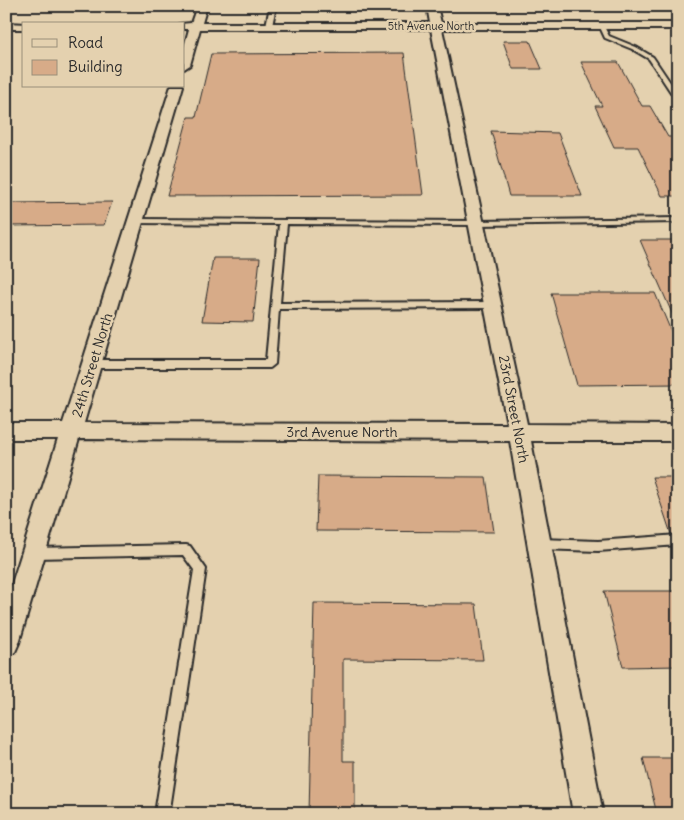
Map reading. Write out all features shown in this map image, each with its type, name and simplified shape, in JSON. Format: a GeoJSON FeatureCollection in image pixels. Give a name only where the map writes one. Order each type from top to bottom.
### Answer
{"type":"FeatureCollection","features":[{"type":"Feature","properties":{"kind":"street"},"geometry":{"type":"LineString","coordinates":[[185,58],[190,26],[202,6]]}},
{"type":"Feature","properties":{"kind":"street","name":"23rd Street North"},"geometry":{"type":"LineString","coordinates":[[432,6],[519,433],[588,814]]}},
{"type":"Feature","properties":{"kind":"street"},"geometry":{"type":"LineString","coordinates":[[6,26],[22,26]]}},
{"type":"Feature","properties":{"kind":"street","name":"5th Avenue North"},"geometry":{"type":"LineString","coordinates":[[190,26],[678,26]]}},
{"type":"Feature","properties":{"kind":"street","name":"24th Street North"},"geometry":{"type":"LineString","coordinates":[[6,643],[176,88]]}},
{"type":"Feature","properties":{"kind":"street","name":"3rd Avenue North"},"geometry":{"type":"LineString","coordinates":[[6,431],[678,433]]}},
{"type":"Feature","properties":{"kind":"lane"},"geometry":{"type":"LineString","coordinates":[[269,26],[273,6]]}},
{"type":"Feature","properties":{"kind":"lane"},"geometry":{"type":"LineString","coordinates":[[601,26],[607,37],[634,48],[651,58],[678,99]]}},
{"type":"Feature","properties":{"kind":"lane"},"geometry":{"type":"LineString","coordinates":[[136,221],[476,223],[678,220]]}},
{"type":"Feature","properties":{"kind":"lane"},"geometry":{"type":"LineString","coordinates":[[92,364],[270,364],[283,222]]}},
{"type":"Feature","properties":{"kind":"lane"},"geometry":{"type":"LineString","coordinates":[[275,306],[493,305]]}},
{"type":"Feature","properties":{"kind":"lane"},"geometry":{"type":"LineString","coordinates":[[540,544],[598,546],[678,540]]}},
{"type":"Feature","properties":{"kind":"lane"},"geometry":{"type":"LineString","coordinates":[[34,553],[186,550],[200,569],[163,809],[160,814]]}},
{"type":"Feature","properties":{"kind":"building"},"geometry":{"type":"Polygon","coordinates":[[[503,41],[530,41],[542,69],[513,69],[503,41]]]}},
{"type":"Feature","properties":{"kind":"building"},"geometry":{"type":"Polygon","coordinates":[[[404,53],[423,195],[167,196],[188,117],[196,117],[211,54],[404,53]]]}},
{"type":"Feature","properties":{"kind":"building"},"geometry":{"type":"Polygon","coordinates":[[[581,62],[618,62],[642,106],[650,106],[668,137],[678,137],[678,196],[662,196],[638,147],[614,147],[595,106],[602,106],[581,62]]]}},
{"type":"Feature","properties":{"kind":"building"},"geometry":{"type":"Polygon","coordinates":[[[491,131],[558,133],[582,196],[509,196],[491,131]]]}},
{"type":"Feature","properties":{"kind":"building"},"geometry":{"type":"Polygon","coordinates":[[[112,202],[104,225],[6,226],[6,203],[112,202]]]}},
{"type":"Feature","properties":{"kind":"building"},"geometry":{"type":"Polygon","coordinates":[[[640,240],[678,240],[678,327],[640,240]]]}},
{"type":"Feature","properties":{"kind":"building"},"geometry":{"type":"Polygon","coordinates":[[[213,258],[260,258],[253,322],[202,321],[213,258]]]}},
{"type":"Feature","properties":{"kind":"building"},"geometry":{"type":"Polygon","coordinates":[[[551,293],[655,293],[678,348],[678,384],[577,385],[551,293]]]}},
{"type":"Feature","properties":{"kind":"building"},"geometry":{"type":"Polygon","coordinates":[[[318,476],[486,477],[494,532],[316,531],[318,476]]]}},
{"type":"Feature","properties":{"kind":"building"},"geometry":{"type":"Polygon","coordinates":[[[652,477],[678,477],[678,533],[671,534],[652,477]]]}},
{"type":"Feature","properties":{"kind":"building"},"geometry":{"type":"Polygon","coordinates":[[[604,591],[678,591],[678,666],[623,667],[604,591]]]}},
{"type":"Feature","properties":{"kind":"building"},"geometry":{"type":"Polygon","coordinates":[[[314,603],[476,604],[483,660],[343,659],[343,761],[355,761],[355,814],[309,814],[314,603]]]}},
{"type":"Feature","properties":{"kind":"building"},"geometry":{"type":"Polygon","coordinates":[[[643,758],[678,758],[678,814],[657,814],[643,758]]]}}]}
